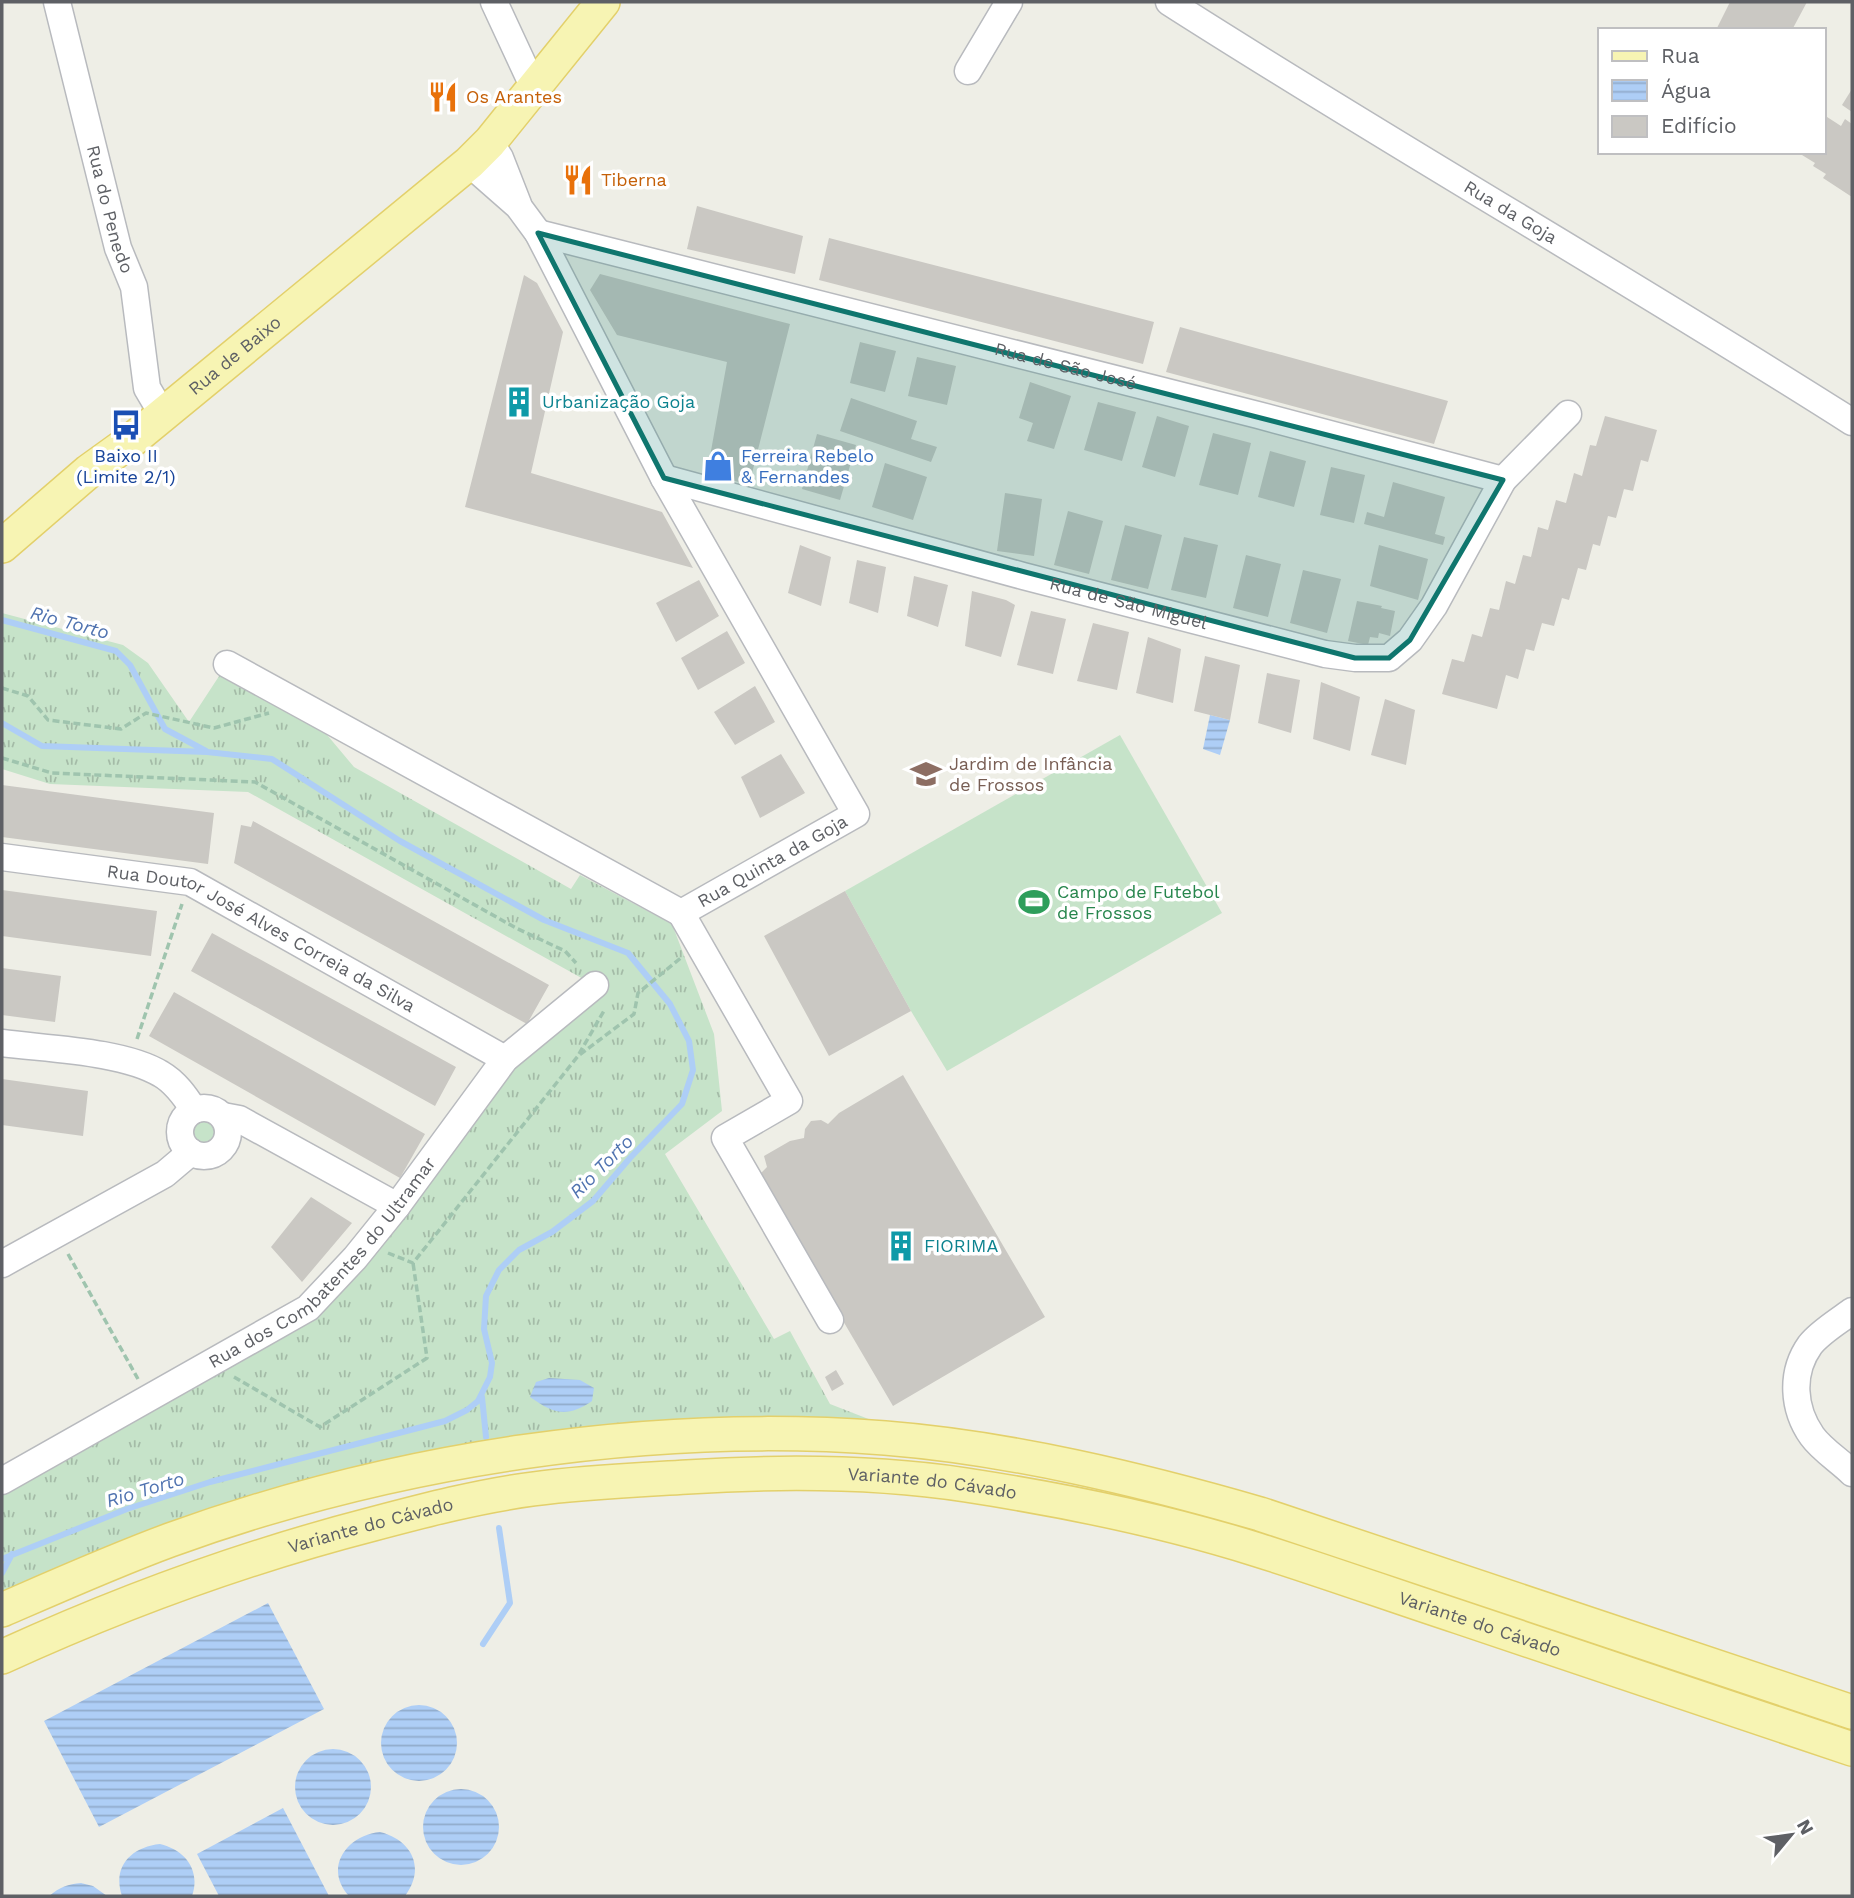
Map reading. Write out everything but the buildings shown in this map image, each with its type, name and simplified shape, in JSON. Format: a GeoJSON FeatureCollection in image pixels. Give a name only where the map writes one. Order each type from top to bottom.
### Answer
{"type":"FeatureCollection","features":[{"type":"Feature","properties":{"kind":"main road","name":"Rua de Baixo"},"geometry":{"type":"LineString","coordinates":[[2,546],[89,471],[163,415],[480,153],[603,2]]}},
{"type":"Feature","properties":{"kind":"main road","name":"Variante do Cávado"},"geometry":{"type":"LineString","coordinates":[[2,1610],[158,1545],[250,1514],[351,1486],[443,1465],[528,1450],[608,1442],[729,1435],[811,1434],[888,1438],[1059,1464],[1200,1497],[1273,1518],[1852,1712]]}},
{"type":"Feature","properties":{"kind":"main road","name":"Variante do Cávado"},"geometry":{"type":"LineString","coordinates":[[2,1657],[97,1615],[184,1581],[272,1552],[449,1504],[531,1489],[612,1481],[725,1474],[891,1476],[1046,1498],[1196,1532],[1283,1558],[1852,1749]]}},
{"type":"Feature","properties":{"kind":"street","name":"Rua do Penedo"},"geometry":{"type":"LineString","coordinates":[[57,2],[118,248],[134,287],[146,388],[163,415]]}},
{"type":"Feature","properties":{"kind":"street"},"geometry":{"type":"LineString","coordinates":[[494,2],[512,37],[542,77]]}},
{"type":"Feature","properties":{"kind":"street"},"geometry":{"type":"LineString","coordinates":[[968,71],[1009,2]]}},
{"type":"Feature","properties":{"kind":"street","name":"Rua da Goja"},"geometry":{"type":"LineString","coordinates":[[1169,2],[1699,325],[1852,422]]}},
{"type":"Feature","properties":{"kind":"street","name":"Rua Quinta da Goja"},"geometry":{"type":"LineString","coordinates":[[227,664],[681,913],[856,814],[664,478],[538,233],[480,153]]}},
{"type":"Feature","properties":{"kind":"street","name":"Rua de São José"},"geometry":{"type":"LineString","coordinates":[[538,233],[1258,415],[1503,480]]}},
{"type":"Feature","properties":{"kind":"street"},"geometry":{"type":"LineString","coordinates":[[1503,480],[1568,414]]}},
{"type":"Feature","properties":{"kind":"street","name":"Rua de São Miguel"},"geometry":{"type":"LineString","coordinates":[[664,478],[1023,576],[1325,653],[1355,658],[1389,658],[1410,640],[1434,606],[1503,480]]}},
{"type":"Feature","properties":{"kind":"street","name":"Rua Doutor José Alves Correia da Silva"},"geometry":{"type":"LineString","coordinates":[[2,857],[190,882],[505,1059]]}},
{"type":"Feature","properties":{"kind":"street"},"geometry":{"type":"LineString","coordinates":[[681,913],[789,1101],[725,1138],[830,1320]]}},
{"type":"Feature","properties":{"kind":"street","name":"Rua dos Combatentes do Ultramar"},"geometry":{"type":"LineString","coordinates":[[2,1481],[308,1308],[367,1244],[505,1059],[595,985]]}},
{"type":"Feature","properties":{"kind":"street"},"geometry":{"type":"LineString","coordinates":[[2,1043],[130,1059],[163,1074],[183,1093],[194,1110]]}},
{"type":"Feature","properties":{"kind":"street"},"geometry":{"type":"LineString","coordinates":[[223,1116],[228,1130],[225,1145],[213,1155],[191,1152],[180,1134],[183,1120],[194,1110],[209,1108],[223,1116],[239,1119],[397,1206]]}},
{"type":"Feature","properties":{"kind":"street"},"geometry":{"type":"LineString","coordinates":[[2,1264],[165,1174],[191,1152]]}},
{"type":"Feature","properties":{"kind":"street"},"geometry":{"type":"LineString","coordinates":[[1852,1311],[1811,1343],[1799,1365],[1795,1389],[1800,1411],[1813,1437],[1852,1473]]}},
{"type":"Feature","properties":{"kind":"path"},"geometry":{"type":"LineString","coordinates":[[2,688],[27,696],[48,720],[121,729],[146,713],[214,727],[302,705]]}},
{"type":"Feature","properties":{"kind":"path"},"geometry":{"type":"LineString","coordinates":[[2,758],[52,773],[256,782],[516,928],[565,951],[576,963]]}},
{"type":"Feature","properties":{"kind":"path"},"geometry":{"type":"LineString","coordinates":[[130,1059],[190,882]]}},
{"type":"Feature","properties":{"kind":"path"},"geometry":{"type":"LineString","coordinates":[[578,1056],[634,1014],[638,993],[671,966]]}},
{"type":"Feature","properties":{"kind":"path"},"geometry":{"type":"LineString","coordinates":[[211,1363],[320,1427],[427,1358],[413,1263],[578,1056],[609,1001],[595,985]]}},
{"type":"Feature","properties":{"kind":"path"},"geometry":{"type":"LineString","coordinates":[[57,1234],[149,1398]]}},
{"type":"Feature","properties":{"kind":"path"},"geometry":{"type":"LineString","coordinates":[[367,1244],[413,1263]]}},
{"type":"Feature","properties":{"kind":"highlighted area"},"geometry":{"type":"Polygon","coordinates":[[[538,233],[1503,480],[1410,640],[1389,658],[1355,658],[664,478],[538,233]]]}},
{"type":"Feature","properties":{"kind":"green space"},"geometry":{"type":"Polygon","coordinates":[[[2,613],[123,645],[148,663],[189,722],[227,664],[302,705],[354,767],[571,889],[580,875],[672,924],[714,1034],[722,1111],[665,1154],[774,1339],[790,1331],[830,1404],[889,1427],[456,1463],[2,1610],[2,1481],[308,1308],[505,1059],[594,985],[248,792],[50,784],[2,769],[2,613]]]}},
{"type":"Feature","properties":{"kind":"green space","name":"Campo de Futebol de Frossos"},"geometry":{"type":"Polygon","coordinates":[[[1120,735],[1222,913],[947,1071],[845,891],[1120,735]]]}},
{"type":"Feature","properties":{"kind":"green space"},"geometry":{"type":"Polygon","coordinates":[[[204,1117],[215,1122],[220,1133],[215,1144],[204,1149],[193,1144],[188,1133],[193,1122],[204,1117]]]}},
{"type":"Feature","properties":{"kind":"water"},"geometry":{"type":"Polygon","coordinates":[[[1210,715],[1230,720],[1220,755],[1203,749],[1210,715]]]}},
{"type":"Feature","properties":{"kind":"water"},"geometry":{"type":"Polygon","coordinates":[[[549,1378],[580,1380],[594,1388],[592,1401],[568,1412],[546,1407],[530,1397],[536,1382],[549,1378]]]}},
{"type":"Feature","properties":{"kind":"water"},"geometry":{"type":"Polygon","coordinates":[[[268,1603],[324,1709],[99,1827],[44,1721],[268,1603]]]}},
{"type":"Feature","properties":{"kind":"water"},"geometry":{"type":"Polygon","coordinates":[[[419,1705],[434,1708],[446,1716],[454,1728],[457,1743],[454,1758],[446,1770],[434,1778],[419,1781],[404,1778],[392,1770],[384,1758],[381,1743],[384,1728],[392,1716],[404,1708],[419,1705]]]}},
{"type":"Feature","properties":{"kind":"water"},"geometry":{"type":"Polygon","coordinates":[[[333,1749],[348,1752],[360,1760],[368,1772],[371,1787],[368,1802],[360,1814],[348,1822],[333,1825],[318,1822],[306,1814],[298,1802],[295,1787],[298,1772],[306,1760],[318,1752],[333,1749]]]}},
{"type":"Feature","properties":{"kind":"water"},"geometry":{"type":"Polygon","coordinates":[[[461,1789],[476,1792],[488,1800],[496,1812],[499,1827],[496,1842],[488,1854],[476,1862],[461,1865],[446,1862],[434,1854],[426,1842],[423,1827],[426,1812],[434,1800],[446,1792],[461,1789]]]}},
{"type":"Feature","properties":{"kind":"water"},"geometry":{"type":"Polygon","coordinates":[[[283,1808],[329,1896],[219,1896],[197,1854],[283,1808]]]}},
{"type":"Feature","properties":{"kind":"water"},"geometry":{"type":"Polygon","coordinates":[[[380,1832],[400,1841],[408,1848],[415,1866],[411,1886],[405,1896],[349,1896],[338,1875],[342,1855],[358,1839],[380,1832]]]}},
{"type":"Feature","properties":{"kind":"water"},"geometry":{"type":"Polygon","coordinates":[[[160,1844],[177,1851],[189,1862],[194,1878],[192,1896],[122,1896],[120,1876],[126,1860],[140,1849],[160,1844]]]}},
{"type":"Feature","properties":{"kind":"water"},"geometry":{"type":"Polygon","coordinates":[[[81,1883],[93,1886],[107,1896],[49,1896],[64,1886],[81,1883]]]}},
{"type":"Feature","properties":{"kind":"waterway","name":"Rio Torto"},"geometry":{"type":"LineString","coordinates":[[2,620],[116,651],[130,665],[165,729],[206,751]]}},
{"type":"Feature","properties":{"kind":"waterway","name":"Rio Torto"},"geometry":{"type":"LineString","coordinates":[[2,723],[42,746],[207,752],[272,759],[400,841],[544,920],[628,953],[670,1004],[689,1041],[693,1070],[682,1104],[593,1201],[552,1232],[519,1250],[499,1270],[486,1296],[484,1329],[492,1363],[490,1377],[478,1401],[467,1410],[445,1421],[210,1482],[127,1509],[2,1559]]}},
{"type":"Feature","properties":{"kind":"waterway"},"geometry":{"type":"LineString","coordinates":[[482,1397],[486,1437]]}},
{"type":"Feature","properties":{"kind":"waterway"},"geometry":{"type":"LineString","coordinates":[[483,1644],[510,1603],[499,1528]]}},
{"type":"Feature","properties":{"kind":"waterway"},"geometry":{"type":"LineString","coordinates":[[2,1573],[12,1554]]}},
{"type":"Feature","properties":{"kind":"place","name":"Os Arantes"},"geometry":{"type":"Point","coordinates":[443,97]}},
{"type":"Feature","properties":{"kind":"place","name":"Tiberna"},"geometry":{"type":"Point","coordinates":[578,180]}},
{"type":"Feature","properties":{"kind":"place","name":"Urbanização Goja"},"geometry":{"type":"Point","coordinates":[519,402]}},
{"type":"Feature","properties":{"kind":"place","name":"Baixo II (Limite 2/1)"},"geometry":{"type":"Point","coordinates":[126,425]}},
{"type":"Feature","properties":{"kind":"place","name":"Ferreira Rebelo & Fernandes"},"geometry":{"type":"Point","coordinates":[718,466]}},
{"type":"Feature","properties":{"kind":"place","name":"Jardim de Infância de Frossos"},"geometry":{"type":"Point","coordinates":[926,774]}},
{"type":"Feature","properties":{"kind":"place","name":"Campo de Futebol de Frossos"},"geometry":{"type":"Point","coordinates":[1034,902]}},
{"type":"Feature","properties":{"kind":"place","name":"FIORIMA"},"geometry":{"type":"Point","coordinates":[901,1246]}}]}
